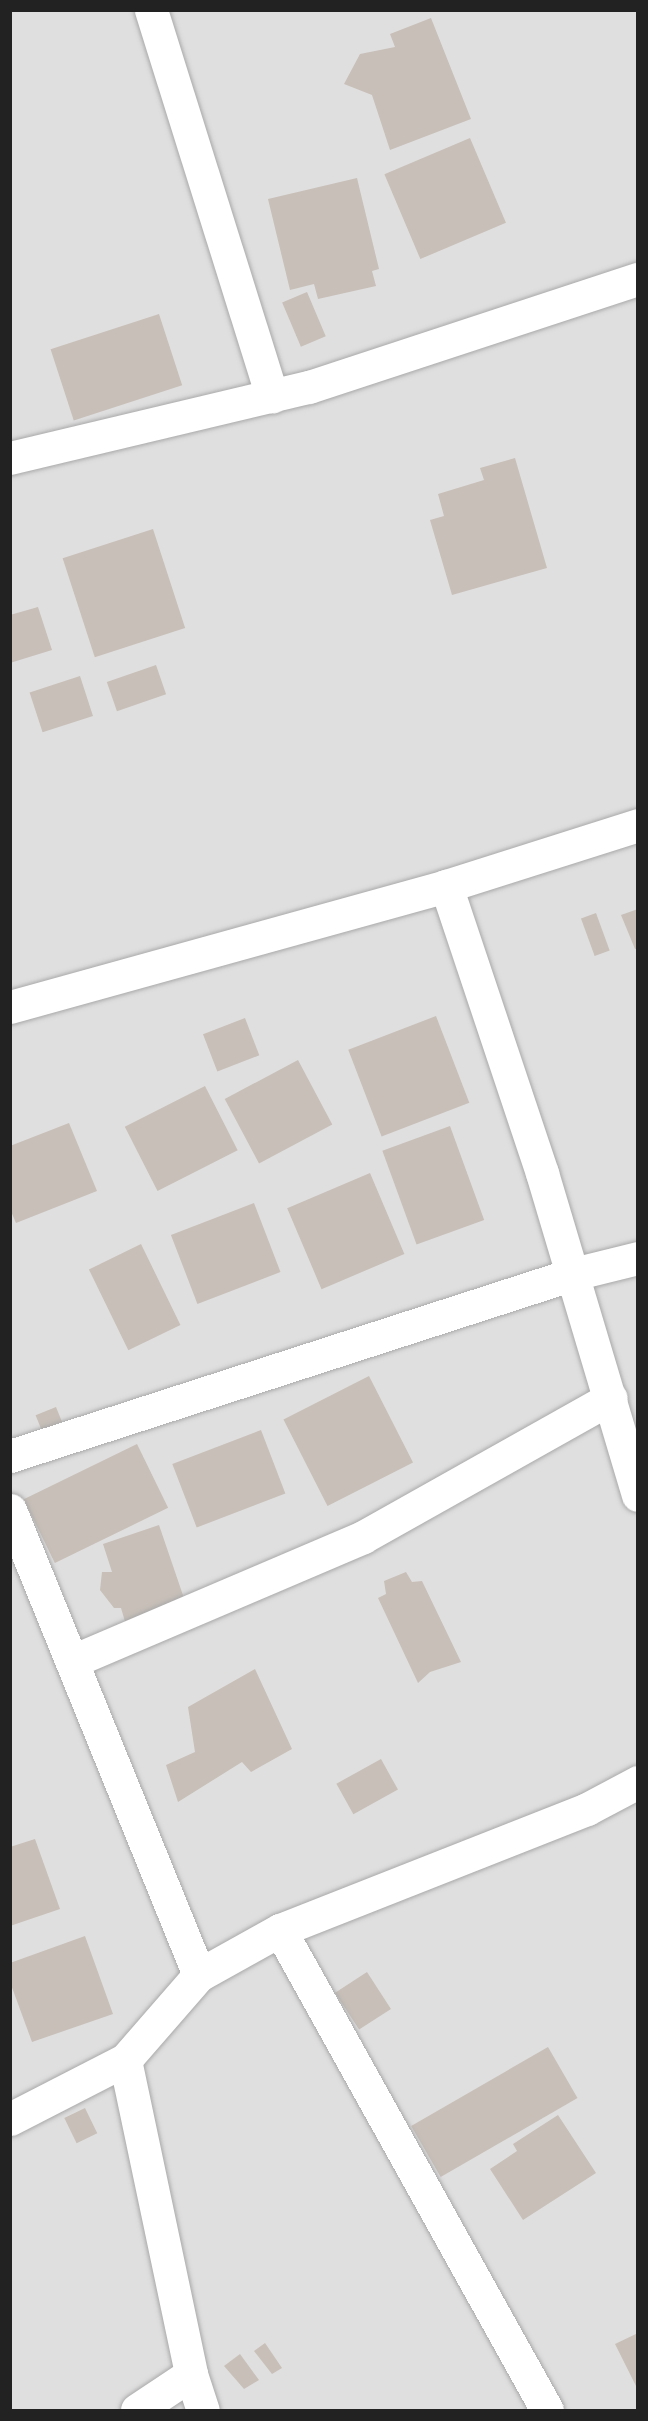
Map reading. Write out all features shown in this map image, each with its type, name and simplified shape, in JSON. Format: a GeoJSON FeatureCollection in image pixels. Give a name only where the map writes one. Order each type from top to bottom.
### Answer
{"type":"FeatureCollection","features":[{"type":"Feature","properties":{"kind":"street"},"geometry":{"type":"LineString","coordinates":[[151,10],[272,397]]}},
{"type":"Feature","properties":{"kind":"street"},"geometry":{"type":"LineString","coordinates":[[10,458],[272,397],[638,279]]}},
{"type":"Feature","properties":{"kind":"street"},"geometry":{"type":"LineString","coordinates":[[10,1007],[446,886],[638,825]]}},
{"type":"Feature","properties":{"kind":"street"},"geometry":{"type":"LineString","coordinates":[[446,886],[573,1274],[638,1495]]}},
{"type":"Feature","properties":{"kind":"street"},"geometry":{"type":"LineString","coordinates":[[10,1456],[573,1274],[638,1258]]}},
{"type":"Feature","properties":{"kind":"street"},"geometry":{"type":"LineString","coordinates":[[75,1660],[363,1537],[611,1398]]}},
{"type":"Feature","properties":{"kind":"street"},"geometry":{"type":"LineString","coordinates":[[10,1510],[75,1660],[199,1975]]}},
{"type":"Feature","properties":{"kind":"street"},"geometry":{"type":"LineString","coordinates":[[10,2119],[125,2060],[199,1975],[280,1930],[587,1809],[638,1782]]}},
{"type":"Feature","properties":{"kind":"street"},"geometry":{"type":"LineString","coordinates":[[280,1930],[547,2410]]}},
{"type":"Feature","properties":{"kind":"street"},"geometry":{"type":"LineString","coordinates":[[125,2060],[191,2374],[203,2410]]}},
{"type":"Feature","properties":{"kind":"street"},"geometry":{"type":"LineString","coordinates":[[137,2410],[191,2374]]}},
{"type":"Feature","properties":{"kind":"shaded area"},"geometry":{"type":"Polygon","coordinates":[[[11,11],[637,11],[637,2410],[11,2410],[11,11]]]}},
{"type":"Feature","properties":{"kind":"building"},"geometry":{"type":"Polygon","coordinates":[[[431,18],[471,119],[390,150],[372,95],[344,84],[360,54],[395,47],[390,34],[431,18]]]}},
{"type":"Feature","properties":{"kind":"building"},"geometry":{"type":"Polygon","coordinates":[[[470,138],[506,223],[420,259],[384,174],[470,138]]]}},
{"type":"Feature","properties":{"kind":"building"},"geometry":{"type":"Polygon","coordinates":[[[357,178],[379,269],[372,271],[376,286],[318,299],[314,284],[290,290],[268,199],[357,178]]]}},
{"type":"Feature","properties":{"kind":"building"},"geometry":{"type":"Polygon","coordinates":[[[307,292],[326,336],[301,347],[282,303],[307,292]]]}},
{"type":"Feature","properties":{"kind":"building"},"geometry":{"type":"Polygon","coordinates":[[[159,314],[182,385],[74,421],[51,349],[159,314]]]}},
{"type":"Feature","properties":{"kind":"building"},"geometry":{"type":"Polygon","coordinates":[[[515,458],[547,568],[452,595],[430,520],[444,516],[438,494],[484,480],[480,468],[515,458]]]}},
{"type":"Feature","properties":{"kind":"building"},"geometry":{"type":"Polygon","coordinates":[[[153,529],[185,628],[95,657],[63,558],[153,529]]]}},
{"type":"Feature","properties":{"kind":"building"},"geometry":{"type":"Polygon","coordinates":[[[38,607],[52,650],[10,663],[10,615],[38,607]]]}},
{"type":"Feature","properties":{"kind":"building"},"geometry":{"type":"Polygon","coordinates":[[[156,665],[166,694],[117,711],[107,682],[156,665]]]}},
{"type":"Feature","properties":{"kind":"building"},"geometry":{"type":"Polygon","coordinates":[[[80,676],[93,716],[43,732],[30,692],[80,676]]]}},
{"type":"Feature","properties":{"kind":"building"},"geometry":{"type":"Polygon","coordinates":[[[638,909],[638,948],[635,949],[621,915],[638,909]]]}},
{"type":"Feature","properties":{"kind":"building"},"geometry":{"type":"Polygon","coordinates":[[[596,913],[610,951],[595,956],[581,918],[596,913]]]}},
{"type":"Feature","properties":{"kind":"building"},"geometry":{"type":"Polygon","coordinates":[[[436,1016],[469,1103],[382,1137],[348,1050],[436,1016]]]}},
{"type":"Feature","properties":{"kind":"building"},"geometry":{"type":"Polygon","coordinates":[[[245,1018],[259,1055],[217,1071],[203,1034],[245,1018]]]}},
{"type":"Feature","properties":{"kind":"building"},"geometry":{"type":"Polygon","coordinates":[[[298,1060],[332,1124],[259,1163],[225,1099],[298,1060]]]}},
{"type":"Feature","properties":{"kind":"building"},"geometry":{"type":"Polygon","coordinates":[[[205,1086],[238,1150],[157,1191],[125,1127],[205,1086]]]}},
{"type":"Feature","properties":{"kind":"building"},"geometry":{"type":"Polygon","coordinates":[[[69,1123],[97,1191],[16,1223],[10,1209],[10,1146],[69,1123]]]}},
{"type":"Feature","properties":{"kind":"building"},"geometry":{"type":"Polygon","coordinates":[[[450,1126],[484,1220],[417,1245],[382,1151],[450,1126]]]}},
{"type":"Feature","properties":{"kind":"building"},"geometry":{"type":"Polygon","coordinates":[[[370,1173],[404,1254],[322,1289],[287,1208],[370,1173]]]}},
{"type":"Feature","properties":{"kind":"building"},"geometry":{"type":"Polygon","coordinates":[[[254,1203],[281,1272],[197,1304],[171,1235],[254,1203]]]}},
{"type":"Feature","properties":{"kind":"building"},"geometry":{"type":"Polygon","coordinates":[[[141,1244],[180,1325],[128,1350],[89,1269],[141,1244]]]}},
{"type":"Feature","properties":{"kind":"building"},"geometry":{"type":"Polygon","coordinates":[[[369,1376],[413,1462],[328,1506],[283,1420],[369,1376]]]}},
{"type":"Feature","properties":{"kind":"building"},"geometry":{"type":"Polygon","coordinates":[[[56,1407],[62,1422],[42,1430],[36,1415],[56,1407]]]}},
{"type":"Feature","properties":{"kind":"building"},"geometry":{"type":"Polygon","coordinates":[[[261,1430],[285,1493],[197,1528],[172,1464],[261,1430]]]}},
{"type":"Feature","properties":{"kind":"building"},"geometry":{"type":"Polygon","coordinates":[[[137,1444],[168,1508],[55,1563],[24,1499],[137,1444]]]}},
{"type":"Feature","properties":{"kind":"building"},"geometry":{"type":"Polygon","coordinates":[[[159,1525],[187,1607],[126,1625],[121,1608],[114,1608],[100,1590],[102,1572],[112,1572],[103,1544],[159,1525]]]}},
{"type":"Feature","properties":{"kind":"building"},"geometry":{"type":"Polygon","coordinates":[[[406,1572],[412,1582],[422,1581],[461,1662],[430,1672],[418,1683],[378,1598],[386,1594],[384,1581],[406,1572]]]}},
{"type":"Feature","properties":{"kind":"building"},"geometry":{"type":"Polygon","coordinates":[[[255,1669],[292,1749],[251,1772],[242,1762],[178,1802],[166,1765],[195,1752],[188,1707],[255,1669]]]}},
{"type":"Feature","properties":{"kind":"building"},"geometry":{"type":"Polygon","coordinates":[[[381,1759],[398,1790],[353,1814],[336,1784],[381,1759]]]}},
{"type":"Feature","properties":{"kind":"building"},"geometry":{"type":"Polygon","coordinates":[[[35,1839],[60,1909],[10,1926],[10,1847],[35,1839]]]}},
{"type":"Feature","properties":{"kind":"building"},"geometry":{"type":"Polygon","coordinates":[[[85,1936],[113,2014],[32,2042],[10,1982],[10,1963],[85,1936]]]}},
{"type":"Feature","properties":{"kind":"building"},"geometry":{"type":"Polygon","coordinates":[[[367,1972],[391,2009],[359,2030],[335,1993],[367,1972]]]}},
{"type":"Feature","properties":{"kind":"building"},"geometry":{"type":"Polygon","coordinates":[[[548,2047],[578,2098],[441,2177],[411,2126],[548,2047]]]}},
{"type":"Feature","properties":{"kind":"building"},"geometry":{"type":"Polygon","coordinates":[[[85,2108],[97,2133],[77,2143],[64,2118],[85,2108]]]}},
{"type":"Feature","properties":{"kind":"building"},"geometry":{"type":"Polygon","coordinates":[[[558,2115],[596,2173],[523,2220],[490,2169],[517,2151],[513,2144],[558,2115]]]}},
{"type":"Feature","properties":{"kind":"building"},"geometry":{"type":"Polygon","coordinates":[[[638,2333],[638,2390],[615,2344],[638,2333]]]}},
{"type":"Feature","properties":{"kind":"building"},"geometry":{"type":"Polygon","coordinates":[[[265,2343],[282,2368],[272,2374],[254,2351],[265,2343]]]}},
{"type":"Feature","properties":{"kind":"building"},"geometry":{"type":"Polygon","coordinates":[[[240,2354],[259,2380],[244,2389],[224,2366],[240,2354]]]}}]}
